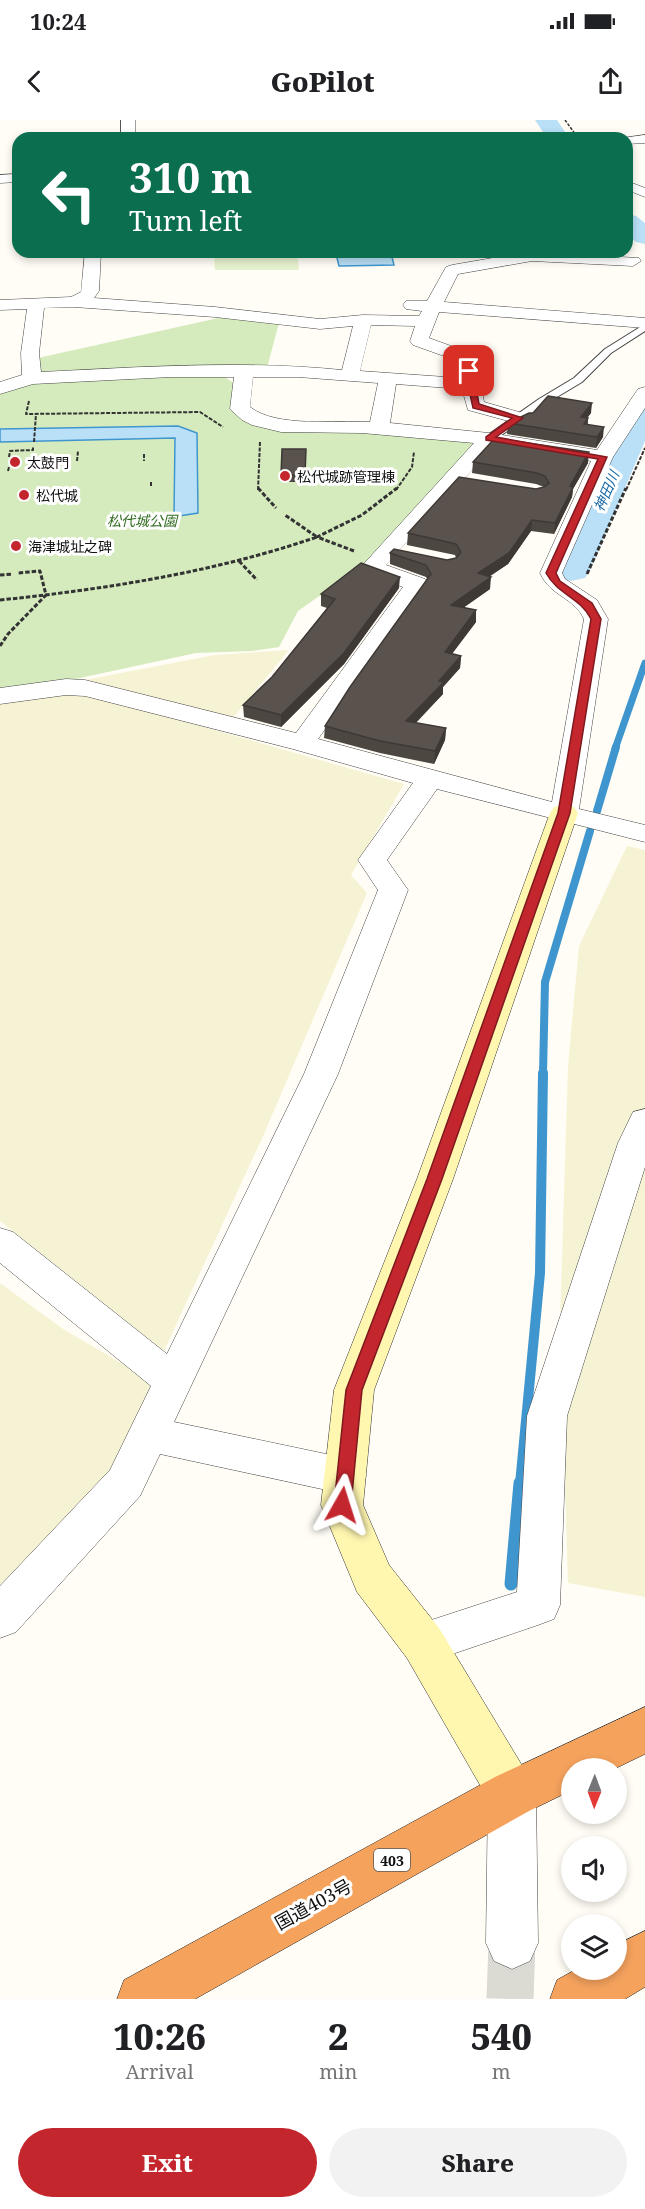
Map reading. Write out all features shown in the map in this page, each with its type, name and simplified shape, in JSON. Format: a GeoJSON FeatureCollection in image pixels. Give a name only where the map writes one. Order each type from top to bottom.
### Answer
{"type":"FeatureCollection","features":[{"type":"Feature","properties":{"kind":"highway","name":"国道403号"},"geometry":{"type":"LineString","coordinates":[[143,1999],[512,1794],[645,1731]]}},
{"type":"Feature","properties":{"kind":"highway"},"geometry":{"type":"LineString","coordinates":[[576,1999],[645,1957]]}},
{"type":"Feature","properties":{"kind":"street"},"geometry":{"type":"LineString","coordinates":[[74,302],[87,296],[91,291],[93,258]]}},
{"type":"Feature","properties":{"kind":"street"},"geometry":{"type":"LineString","coordinates":[[519,418],[475,406],[468,358],[420,341],[429,313],[452,270],[521,258]]}},
{"type":"Feature","properties":{"kind":"street"},"geometry":{"type":"LineString","coordinates":[[572,258],[633,261]]}},
{"type":"Feature","properties":{"kind":"street"},"geometry":{"type":"LineString","coordinates":[[0,305],[74,302],[214,312],[320,324],[358,314],[429,313],[645,325]]}},
{"type":"Feature","properties":{"kind":"street"},"geometry":{"type":"LineString","coordinates":[[32,378],[30,352],[36,304]]}},
{"type":"Feature","properties":{"kind":"street"},"geometry":{"type":"LineString","coordinates":[[392,304],[429,313]]}},
{"type":"Feature","properties":{"kind":"street"},"geometry":{"type":"LineString","coordinates":[[350,376],[358,314]]}},
{"type":"Feature","properties":{"kind":"street"},"geometry":{"type":"LineString","coordinates":[[0,388],[32,378],[171,370],[298,371],[470,384]]}},
{"type":"Feature","properties":{"kind":"street"},"geometry":{"type":"LineString","coordinates":[[244,372],[240,409],[246,415],[259,421],[282,426],[379,427],[489,439],[603,457]]}},
{"type":"Feature","properties":{"kind":"street"},"geometry":{"type":"LineString","coordinates":[[379,427],[388,378]]}},
{"type":"Feature","properties":{"kind":"street"},"geometry":{"type":"LineString","coordinates":[[512,1943],[512,1794],[423,1643],[373,1578],[342,1505],[354,1390],[435,1179],[564,813],[596,619],[589,605],[556,583],[551,573],[603,457],[645,393]]}},
{"type":"Feature","properties":{"kind":"street"},"geometry":{"type":"LineString","coordinates":[[302,743],[417,584],[371,568],[383,555],[413,542],[436,497],[471,471],[489,439]]}},
{"type":"Feature","properties":{"kind":"street"},"geometry":{"type":"LineString","coordinates":[[436,497],[457,501]]}},
{"type":"Feature","properties":{"kind":"street"},"geometry":{"type":"LineString","coordinates":[[0,696],[46,689],[85,687],[645,834]]}},
{"type":"Feature","properties":{"kind":"street"},"geometry":{"type":"LineString","coordinates":[[0,1617],[126,1483],[321,1074],[393,890],[372,860],[430,779]]}},
{"type":"Feature","properties":{"kind":"street"},"geometry":{"type":"LineString","coordinates":[[423,1643],[538,1605],[547,1416],[642,1137]]}},
{"type":"Feature","properties":{"kind":"street"},"geometry":{"type":"LineString","coordinates":[[0,1242],[174,1382]]}},
{"type":"Feature","properties":{"kind":"street"},"geometry":{"type":"LineString","coordinates":[[149,1434],[345,1476]]}},
{"type":"Feature","properties":{"kind":"lane"},"geometry":{"type":"LineString","coordinates":[[489,439],[578,380],[608,351],[645,325]]}},
{"type":"Feature","properties":{"kind":"path"},"geometry":{"type":"LineString","coordinates":[[26,414],[200,412],[230,432]]}},
{"type":"Feature","properties":{"kind":"path"},"geometry":{"type":"LineString","coordinates":[[9,457],[10,451],[33,450],[36,414]]}},
{"type":"Feature","properties":{"kind":"path"},"geometry":{"type":"LineString","coordinates":[[268,440],[260,439],[258,491],[276,508]]}},
{"type":"Feature","properties":{"kind":"path"},"geometry":{"type":"LineString","coordinates":[[576,596],[645,448]]}},
{"type":"Feature","properties":{"kind":"path"},"geometry":{"type":"LineString","coordinates":[[0,600],[90,591],[239,561],[317,537],[357,520],[380,505],[402,482],[412,464],[415,454],[413,449]]}},
{"type":"Feature","properties":{"kind":"path"},"geometry":{"type":"LineString","coordinates":[[77,461],[78,451]]}},
{"type":"Feature","properties":{"kind":"path"},"geometry":{"type":"LineString","coordinates":[[144,454],[144,461]]}},
{"type":"Feature","properties":{"kind":"path"},"geometry":{"type":"LineString","coordinates":[[151,486],[152,475]]}},
{"type":"Feature","properties":{"kind":"path"},"geometry":{"type":"LineString","coordinates":[[285,515],[317,537],[383,555]]}},
{"type":"Feature","properties":{"kind":"path"},"geometry":{"type":"LineString","coordinates":[[58,541],[81,539]]}},
{"type":"Feature","properties":{"kind":"path"},"geometry":{"type":"LineString","coordinates":[[239,561],[257,580]]}},
{"type":"Feature","properties":{"kind":"path"},"geometry":{"type":"LineString","coordinates":[[18,573],[40,571],[46,595]]}},
{"type":"Feature","properties":{"kind":"path"},"geometry":{"type":"LineString","coordinates":[[0,575],[13,574]]}},
{"type":"Feature","properties":{"kind":"path"},"geometry":{"type":"LineString","coordinates":[[0,646],[8,634],[46,595]]}},
{"type":"Feature","properties":{"kind":"shaded area"},"geometry":{"type":"Polygon","coordinates":[[[289,650],[232,719],[79,681],[215,655],[289,650]]]}},
{"type":"Feature","properties":{"kind":"shaded area"},"geometry":{"type":"Polygon","coordinates":[[[61,692],[92,695],[404,784],[351,875],[367,893],[264,1134],[164,1351],[0,1221],[0,698],[61,692]]]}},
{"type":"Feature","properties":{"kind":"shaded area"},"geometry":{"type":"Polygon","coordinates":[[[627,846],[645,850],[645,1597],[568,1583],[560,1324],[568,1066],[579,946],[627,846]]]}},
{"type":"Feature","properties":{"kind":"shaded area"},"geometry":{"type":"Polygon","coordinates":[[[0,1283],[63,1329],[155,1383],[108,1475],[0,1587],[0,1283]]]}},
{"type":"Feature","properties":{"kind":"green space"},"geometry":{"type":"Polygon","coordinates":[[[214,258],[297,258],[299,270],[215,270],[214,258]]]}},
{"type":"Feature","properties":{"kind":"green space"},"geometry":{"type":"Polygon","coordinates":[[[223,317],[279,323],[267,368],[37,375],[38,358],[223,317]]]}},
{"type":"Feature","properties":{"kind":"green space","name":"松代城公園"},"geometry":{"type":"Polygon","coordinates":[[[218,373],[234,383],[233,410],[244,420],[480,439],[376,556],[298,611],[279,647],[252,651],[196,653],[66,681],[0,691],[0,391],[33,380],[218,373]]]}},
{"type":"Feature","properties":{"kind":"water"},"geometry":{"type":"Polygon","coordinates":[[[337,258],[392,258],[394,265],[339,266],[337,258]]]}},
{"type":"Feature","properties":{"kind":"water"},"geometry":{"type":"Polygon","coordinates":[[[178,426],[197,433],[198,513],[179,516],[174,515],[175,438],[0,442],[0,429],[178,426]]]}},
{"type":"Feature","properties":{"kind":"building"},"geometry":{"type":"Polygon","coordinates":[[[548,396],[592,403],[581,417],[588,418],[584,424],[604,427],[597,437],[508,423],[533,413],[548,396]]]}},
{"type":"Feature","properties":{"kind":"building"},"geometry":{"type":"Polygon","coordinates":[[[495,438],[589,452],[570,486],[573,487],[555,523],[532,520],[509,553],[478,573],[491,577],[451,605],[476,610],[445,652],[461,656],[439,681],[444,682],[406,721],[446,728],[435,751],[380,741],[325,726],[350,687],[431,574],[426,565],[390,553],[394,549],[447,560],[456,558],[461,552],[456,544],[408,533],[459,477],[536,489],[549,483],[545,476],[537,473],[473,462],[495,438]]]}},
{"type":"Feature","properties":{"kind":"building"},"geometry":{"type":"Polygon","coordinates":[[[282,449],[306,449],[305,475],[281,475],[282,449]]]}},
{"type":"Feature","properties":{"kind":"building"},"geometry":{"type":"Polygon","coordinates":[[[361,563],[400,577],[344,653],[281,715],[243,705],[272,677],[335,599],[321,594],[361,563]]]}},
{"type":"Feature","properties":{"kind":"waterway","name":"神田川"},"geometry":{"type":"LineString","coordinates":[[546,120],[554,132]]}},
{"type":"Feature","properties":{"kind":"waterway","name":"神田川"},"geometry":{"type":"LineString","coordinates":[[633,227],[645,236]]}},
{"type":"Feature","properties":{"kind":"waterway","name":"神田川"},"geometry":{"type":"LineString","coordinates":[[571,570],[630,437],[645,415]]}},
{"type":"Feature","properties":{"kind":"waterway"},"geometry":{"type":"LineString","coordinates":[[615,749],[645,663]]}},
{"type":"Feature","properties":{"kind":"waterway"},"geometry":{"type":"LineString","coordinates":[[597,811],[616,747]]}},
{"type":"Feature","properties":{"kind":"waterway"},"geometry":{"type":"LineString","coordinates":[[543,1074],[545,982],[590,831]]}},
{"type":"Feature","properties":{"kind":"waterway"},"geometry":{"type":"LineString","coordinates":[[520,1484],[540,1273],[543,1073]]}},
{"type":"Feature","properties":{"kind":"waterway"},"geometry":{"type":"LineString","coordinates":[[511,1584],[520,1483]]}},
{"type":"Feature","properties":{"kind":"tunnel"},"geometry":{"type":"LineString","coordinates":[[510,1999],[512,1943]]}},
{"type":"Feature","properties":{"kind":"place","name":"太鼓門"},"geometry":{"type":"Point","coordinates":[15,462]}},
{"type":"Feature","properties":{"kind":"place","name":"松代城跡管理棟"},"geometry":{"type":"Point","coordinates":[285,476]}},
{"type":"Feature","properties":{"kind":"place","name":"松代城"},"geometry":{"type":"Point","coordinates":[24,495]}},
{"type":"Feature","properties":{"kind":"place","name":"海津城址之碑"},"geometry":{"type":"Point","coordinates":[16,546]}},
{"type":"Feature","properties":{"kind":"route"},"geometry":{"type":"LineString","coordinates":[[342,1505],[354,1390],[435,1179],[564,813],[596,619],[589,605],[556,583],[551,573],[603,457],[489,439],[519,418],[475,406],[469,371]]}}]}
